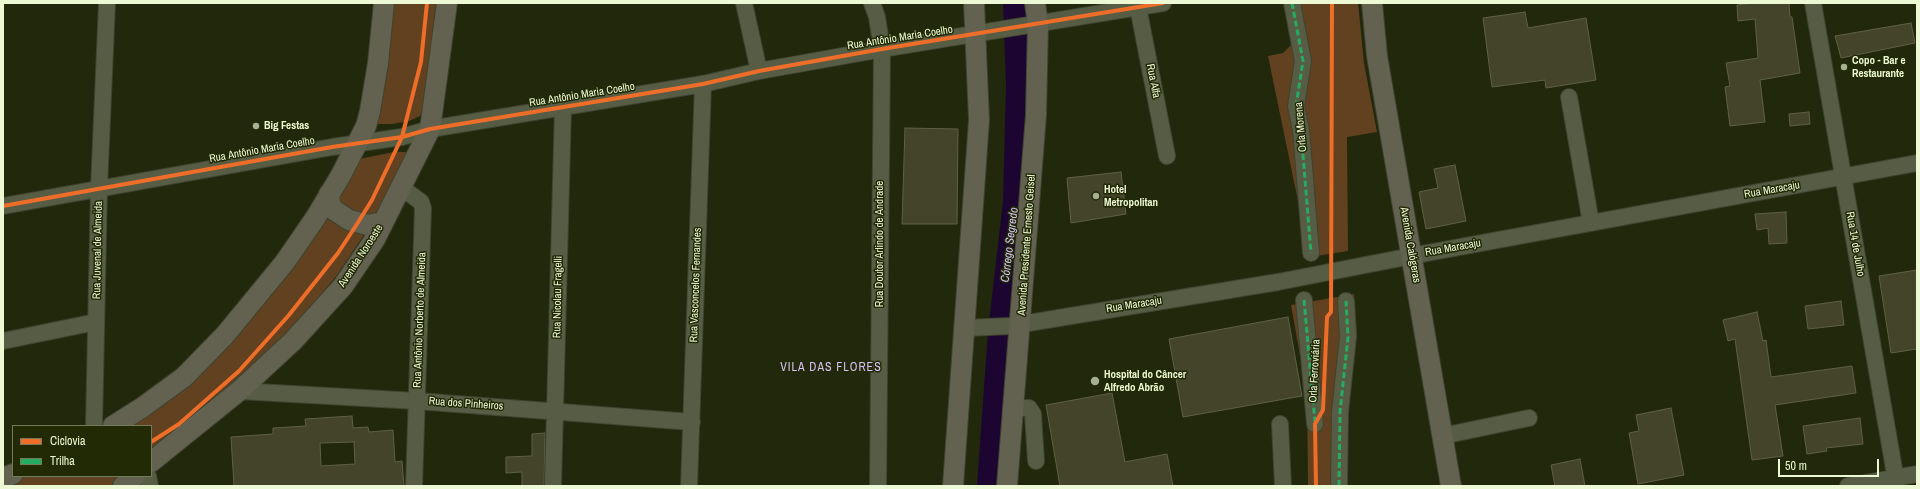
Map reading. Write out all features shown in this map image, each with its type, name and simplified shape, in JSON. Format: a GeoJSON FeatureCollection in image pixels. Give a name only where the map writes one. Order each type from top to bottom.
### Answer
{"type":"FeatureCollection","features":[{"type":"Feature","properties":{"kind":"main road"},"geometry":{"type":"LineString","coordinates":[[115,425],[143,408],[184,377],[225,335],[285,262],[316,217],[359,142],[370,111],[384,3]]}},
{"type":"Feature","properties":{"kind":"main road","name":"Avenida Noroeste"},"geometry":{"type":"LineString","coordinates":[[152,461],[239,391],[293,341],[343,286],[374,239],[402,188],[430,129],[447,3]]}},
{"type":"Feature","properties":{"kind":"main road"},"geometry":{"type":"LineString","coordinates":[[953,486],[970,328],[980,120],[983,33],[974,3]]}},
{"type":"Feature","properties":{"kind":"main road","name":"Avenida Presidente Ernesto Geisel"},"geometry":{"type":"LineString","coordinates":[[1007,486],[1013,408],[1015,325],[1036,115],[1028,26],[1035,3]]}},
{"type":"Feature","properties":{"kind":"main road","name":"Avenida Calógeras"},"geometry":{"type":"LineString","coordinates":[[1372,3],[1377,56],[1451,486]]}},
{"type":"Feature","properties":{"kind":"main road"},"geometry":{"type":"LineString","coordinates":[[329,194],[330,204],[334,210],[349,220],[368,225],[383,222]]}},
{"type":"Feature","properties":{"kind":"main road"},"geometry":{"type":"LineString","coordinates":[[123,486],[134,477]]}},
{"type":"Feature","properties":{"kind":"street","name":"Rua Juvenal de Almeida"},"geometry":{"type":"LineString","coordinates":[[94,425],[99,188],[107,3]]}},
{"type":"Feature","properties":{"kind":"street"},"geometry":{"type":"LineString","coordinates":[[744,3],[759,71]]}},
{"type":"Feature","properties":{"kind":"street","name":"Rua Doutor Arlindo de Andrade"},"geometry":{"type":"LineString","coordinates":[[872,3],[877,17],[882,49],[878,486]]}},
{"type":"Feature","properties":{"kind":"street","name":"Rua Antônio Maria Coelho"},"geometry":{"type":"LineString","coordinates":[[3,206],[359,142],[402,137],[430,129],[703,84],[759,71],[882,49],[1163,3]]}},
{"type":"Feature","properties":{"kind":"street","name":"Orla Morena"},"geometry":{"type":"LineString","coordinates":[[1292,3],[1303,61],[1296,106],[1301,130],[1311,253]]}},
{"type":"Feature","properties":{"kind":"street","name":"Rua 14 de Julho"},"geometry":{"type":"LineString","coordinates":[[1813,3],[1896,482]]}},
{"type":"Feature","properties":{"kind":"street","name":"Rua Alfa"},"geometry":{"type":"LineString","coordinates":[[1138,7],[1167,156]]}},
{"type":"Feature","properties":{"kind":"street","name":"Rua Vasconcelos Fernandes"},"geometry":{"type":"LineString","coordinates":[[689,486],[703,84]]}},
{"type":"Feature","properties":{"kind":"street"},"geometry":{"type":"LineString","coordinates":[[1569,97],[1591,223]]}},
{"type":"Feature","properties":{"kind":"street","name":"Rua Nicolau Fragelli"},"geometry":{"type":"LineString","coordinates":[[553,486],[563,107]]}},
{"type":"Feature","properties":{"kind":"street","name":"Rua Maracaju"},"geometry":{"type":"LineString","coordinates":[[970,328],[1015,325],[1278,282],[1917,163]]}},
{"type":"Feature","properties":{"kind":"street","name":"Rua Antônio Norberto de Almeida"},"geometry":{"type":"LineString","coordinates":[[402,188],[421,202],[424,208],[414,486]]}},
{"type":"Feature","properties":{"kind":"street","name":"Orla Ferroviária"},"geometry":{"type":"LineString","coordinates":[[1304,300],[1315,424]]}},
{"type":"Feature","properties":{"kind":"street"},"geometry":{"type":"LineString","coordinates":[[1339,486],[1340,412],[1348,337],[1346,301]]}},
{"type":"Feature","properties":{"kind":"street"},"geometry":{"type":"LineString","coordinates":[[3,341],[96,322]]}},
{"type":"Feature","properties":{"kind":"street","name":"Rua dos Pinheiros"},"geometry":{"type":"LineString","coordinates":[[239,391],[417,401],[692,422]]}},
{"type":"Feature","properties":{"kind":"street"},"geometry":{"type":"LineString","coordinates":[[1013,408],[1029,408],[1033,414],[1036,461]]}},
{"type":"Feature","properties":{"kind":"street"},"geometry":{"type":"LineString","coordinates":[[1442,436],[1529,418]]}},
{"type":"Feature","properties":{"kind":"street"},"geometry":{"type":"LineString","coordinates":[[1280,424],[1283,486]]}},
{"type":"Feature","properties":{"kind":"street"},"geometry":{"type":"LineString","coordinates":[[1848,486],[1896,482],[1917,474]]}},
{"type":"Feature","properties":{"kind":"shaded area"},"geometry":{"type":"Polygon","coordinates":[[[393,3],[437,3],[425,105],[420,116],[409,121],[392,124],[372,124],[393,3]]]}},
{"type":"Feature","properties":{"kind":"shaded area"},"geometry":{"type":"Polygon","coordinates":[[[1291,3],[1358,3],[1364,63],[1377,132],[1347,137],[1348,251],[1304,258],[1298,201],[1268,56],[1283,53],[1295,41],[1291,3]]]}},
{"type":"Feature","properties":{"kind":"shaded area"},"geometry":{"type":"Polygon","coordinates":[[[394,152],[407,152],[403,166],[376,217],[337,275],[294,327],[240,380],[152,452],[152,425],[123,425],[187,381],[359,159],[394,152]]]}},
{"type":"Feature","properties":{"kind":"shaded area"},"geometry":{"type":"Polygon","coordinates":[[[1354,294],[1357,334],[1346,424],[1345,486],[1308,486],[1307,394],[1291,305],[1354,294]]]}},
{"type":"Feature","properties":{"kind":"shaded area"},"geometry":{"type":"Polygon","coordinates":[[[21,477],[123,477],[110,486],[3,486],[3,483],[21,477]]]}},
{"type":"Feature","properties":{"kind":"building"},"geometry":{"type":"Polygon","coordinates":[[[1754,3],[1789,3],[1800,73],[1760,80],[1765,122],[1730,126],[1725,87],[1730,86],[1726,63],[1758,58],[1755,19],[1738,21],[1737,5],[1754,3]]]}},
{"type":"Feature","properties":{"kind":"building"},"geometry":{"type":"Polygon","coordinates":[[[1525,12],[1528,28],[1586,18],[1596,80],[1546,88],[1545,80],[1492,87],[1483,18],[1525,12]]]}},
{"type":"Feature","properties":{"kind":"building"},"geometry":{"type":"Polygon","coordinates":[[[1911,23],[1915,43],[1841,58],[1835,36],[1911,23]]]}},
{"type":"Feature","properties":{"kind":"building"},"geometry":{"type":"Polygon","coordinates":[[[1809,112],[1810,124],[1790,126],[1789,114],[1809,112]]]}},
{"type":"Feature","properties":{"kind":"building"},"geometry":{"type":"Polygon","coordinates":[[[905,128],[958,129],[957,224],[902,224],[905,128]]]}},
{"type":"Feature","properties":{"kind":"building"},"geometry":{"type":"Polygon","coordinates":[[[1455,165],[1466,221],[1426,229],[1419,192],[1438,188],[1434,169],[1455,165]]]}},
{"type":"Feature","properties":{"kind":"building","name":"Hotel Metropolitan"},"geometry":{"type":"Polygon","coordinates":[[[1121,172],[1126,214],[1071,223],[1067,178],[1121,172]]]}},
{"type":"Feature","properties":{"kind":"building"},"geometry":{"type":"Polygon","coordinates":[[[1786,212],[1787,243],[1769,244],[1768,228],[1757,230],[1755,214],[1786,212]]]}},
{"type":"Feature","properties":{"kind":"building"},"geometry":{"type":"Polygon","coordinates":[[[1917,270],[1917,349],[1891,353],[1879,276],[1917,270]]]}},
{"type":"Feature","properties":{"kind":"building"},"geometry":{"type":"Polygon","coordinates":[[[1841,301],[1844,325],[1808,329],[1805,306],[1841,301]]]}},
{"type":"Feature","properties":{"kind":"building"},"geometry":{"type":"Polygon","coordinates":[[[1757,312],[1763,341],[1766,340],[1771,377],[1852,366],[1856,393],[1775,405],[1783,456],[1752,460],[1735,339],[1728,341],[1723,320],[1757,312]]]}},
{"type":"Feature","properties":{"kind":"building"},"geometry":{"type":"Polygon","coordinates":[[[1288,317],[1302,396],[1183,417],[1169,339],[1288,317]]]}},
{"type":"Feature","properties":{"kind":"building"},"geometry":{"type":"Polygon","coordinates":[[[1112,393],[1125,462],[1167,454],[1173,486],[1060,486],[1046,405],[1112,393]]]}},
{"type":"Feature","properties":{"kind":"building"},"geometry":{"type":"Polygon","coordinates":[[[1671,408],[1684,475],[1638,484],[1629,433],[1639,431],[1636,415],[1671,408]]]}},
{"type":"Feature","properties":{"kind":"building"},"geometry":{"type":"Polygon","coordinates":[[[352,416],[353,428],[368,427],[369,432],[393,430],[395,462],[402,461],[404,486],[234,486],[231,437],[273,434],[273,428],[306,426],[305,419],[352,416]],[[354,442],[320,443],[321,466],[355,464],[354,442]]]}},
{"type":"Feature","properties":{"kind":"building"},"geometry":{"type":"Polygon","coordinates":[[[1860,418],[1863,444],[1826,448],[1827,451],[1807,454],[1803,426],[1860,418]]]}},
{"type":"Feature","properties":{"kind":"building"},"geometry":{"type":"Polygon","coordinates":[[[545,433],[544,486],[522,486],[522,472],[506,473],[506,457],[532,456],[532,434],[545,433]]]}},
{"type":"Feature","properties":{"kind":"building"},"geometry":{"type":"Polygon","coordinates":[[[1580,459],[1585,486],[1555,486],[1551,465],[1580,459]]]}},
{"type":"Feature","properties":{"kind":"waterway","name":"Córrego Segredo"},"geometry":{"type":"LineString","coordinates":[[989,486],[1000,332],[1015,202],[1018,84],[1015,3]]}},
{"type":"Feature","properties":{"kind":"marked path"},"geometry":{"type":"LineString","coordinates":[[1292,3],[1303,61],[1296,106],[1301,130],[1311,253]]}},
{"type":"Feature","properties":{"kind":"marked path"},"geometry":{"type":"LineString","coordinates":[[1304,300],[1315,422]]}},
{"type":"Feature","properties":{"kind":"marked path"},"geometry":{"type":"LineString","coordinates":[[1339,486],[1340,412],[1348,337],[1346,301]]}},
{"type":"Feature","properties":{"kind":"cycle path"},"geometry":{"type":"LineString","coordinates":[[152,441],[179,424],[239,371],[289,315],[338,253],[357,224],[372,200],[402,137],[421,62],[427,3]]}},
{"type":"Feature","properties":{"kind":"cycle path"},"geometry":{"type":"LineString","coordinates":[[3,206],[332,147],[402,137],[430,129],[703,84],[759,71],[882,49],[1163,3]]}},
{"type":"Feature","properties":{"kind":"cycle path"},"geometry":{"type":"LineString","coordinates":[[1316,486],[1315,424],[1323,410],[1327,317],[1331,312],[1332,3]]}},
{"type":"Feature","properties":{"kind":"place","name":"Copo - Bar e Restaurante"},"geometry":{"type":"Point","coordinates":[1844,67]}},
{"type":"Feature","properties":{"kind":"place","name":"Big Festas"},"geometry":{"type":"Point","coordinates":[256,126]}},
{"type":"Feature","properties":{"kind":"place","name":"Hotel Metropolitan"},"geometry":{"type":"Point","coordinates":[1096,196]}},
{"type":"Feature","properties":{"kind":"place","name":"Hospital do Câncer Alfredo Abrão"},"geometry":{"type":"Point","coordinates":[1095,381]}},
{"type":"Feature","properties":{"kind":"district","name":"VILA DAS FLORES"},"geometry":{"type":"Point","coordinates":[831,368]}}]}
